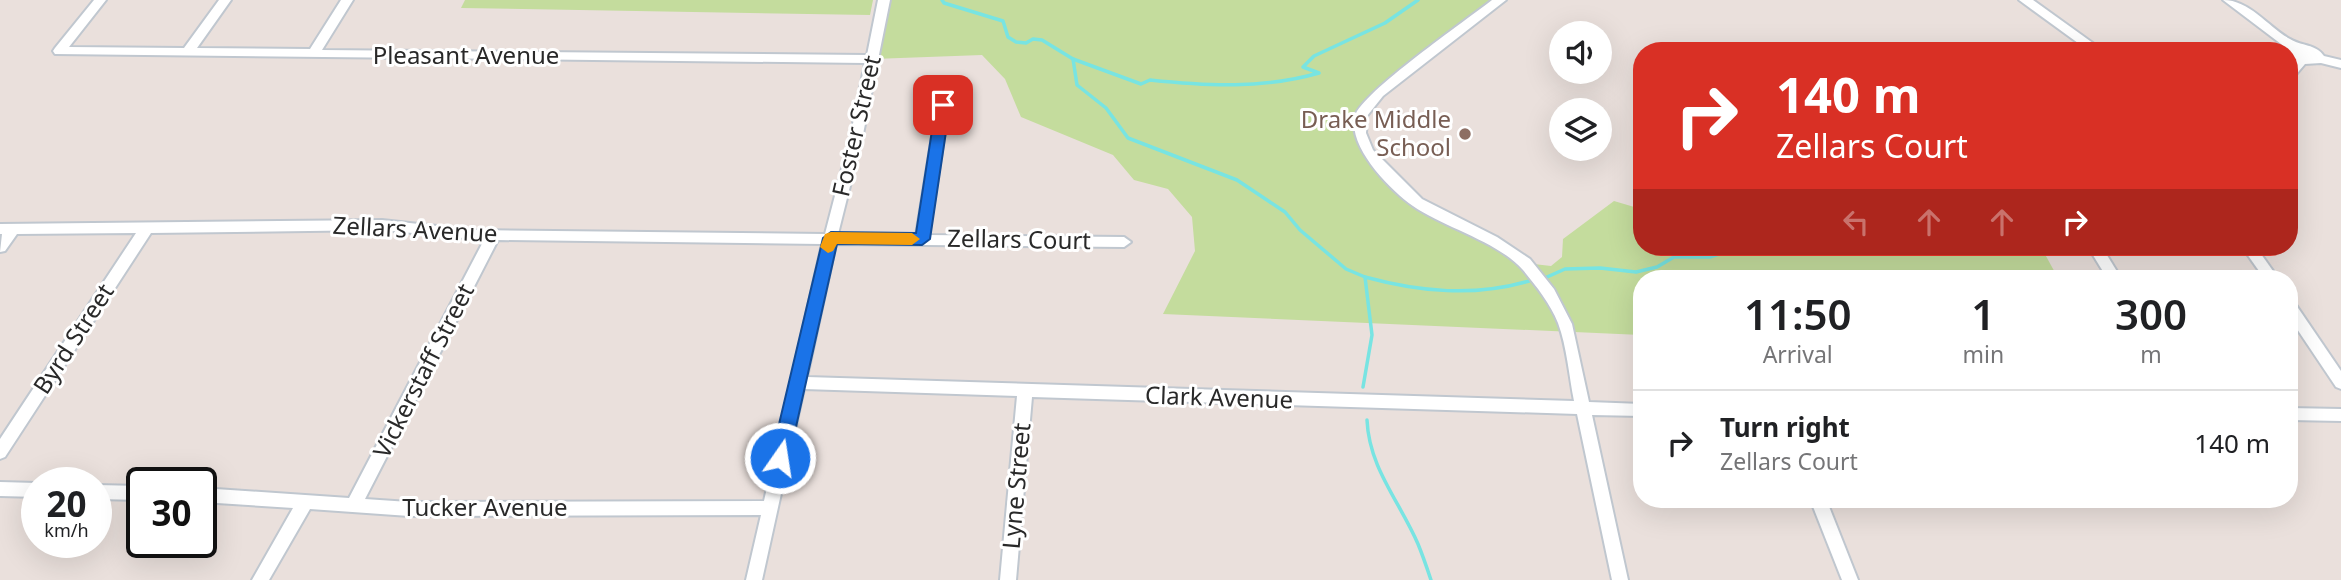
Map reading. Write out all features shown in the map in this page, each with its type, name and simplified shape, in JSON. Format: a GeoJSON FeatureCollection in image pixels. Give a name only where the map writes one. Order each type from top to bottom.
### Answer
{"type":"FeatureCollection","features":[{"type":"Feature","properties":{"kind":"street","name":"Pleasant Avenue"},"geometry":{"type":"LineString","coordinates":[[100,0],[59,51],[873,59]]}},
{"type":"Feature","properties":{"kind":"street"},"geometry":{"type":"LineString","coordinates":[[188,52],[225,0]]}},
{"type":"Feature","properties":{"kind":"street"},"geometry":{"type":"LineString","coordinates":[[313,54],[347,0]]}},
{"type":"Feature","properties":{"kind":"street","name":"Foster Street"},"geometry":{"type":"LineString","coordinates":[[754,580],[873,59],[884,0]]}},
{"type":"Feature","properties":{"kind":"street"},"geometry":{"type":"LineString","coordinates":[[1500,0],[1379,93],[1361,115],[1360,133],[1368,152],[1417,202],[1492,241],[1525,263],[1549,293],[1565,324],[1620,580]]}},
{"type":"Feature","properties":{"kind":"street"},"geometry":{"type":"LineString","coordinates":[[2025,0],[2085,42]]}},
{"type":"Feature","properties":{"kind":"street"},"geometry":{"type":"LineString","coordinates":[[2229,0],[2286,42]]}},
{"type":"Feature","properties":{"kind":"street"},"geometry":{"type":"LineString","coordinates":[[2298,46],[2315,52],[2320,59]]}},
{"type":"Feature","properties":{"kind":"street"},"geometry":{"type":"LineString","coordinates":[[2298,56],[2313,62],[2320,59],[2341,64]]}},
{"type":"Feature","properties":{"kind":"street"},"geometry":{"type":"LineString","coordinates":[[2298,64],[2302,59]]}},
{"type":"Feature","properties":{"kind":"street"},"geometry":{"type":"LineString","coordinates":[[922,239],[943,105]]}},
{"type":"Feature","properties":{"kind":"street","name":"Zellars Avenue"},"geometry":{"type":"LineString","coordinates":[[7,229],[382,225],[494,235],[831,238]]}},
{"type":"Feature","properties":{"kind":"street","name":"Byrd Street"},"geometry":{"type":"LineString","coordinates":[[0,452],[147,227]]}},
{"type":"Feature","properties":{"kind":"street"},"geometry":{"type":"LineString","coordinates":[[0,247],[7,229]]}},
{"type":"Feature","properties":{"kind":"street","name":"Vickerstaff Street"},"geometry":{"type":"LineString","coordinates":[[353,506],[494,235]]}},
{"type":"Feature","properties":{"kind":"street","name":"Zellars Court"},"geometry":{"type":"LineString","coordinates":[[831,238],[1124,242]]}},
{"type":"Feature","properties":{"kind":"street"},"geometry":{"type":"LineString","coordinates":[[2298,319],[2341,383]]}},
{"type":"Feature","properties":{"kind":"street","name":"Clark Avenue"},"geometry":{"type":"LineString","coordinates":[[797,383],[1633,410]]}},
{"type":"Feature","properties":{"kind":"street","name":"Lyne Street"},"geometry":{"type":"LineString","coordinates":[[1008,580],[1025,392]]}},
{"type":"Feature","properties":{"kind":"street"},"geometry":{"type":"LineString","coordinates":[[2298,414],[2341,415]]}},
{"type":"Feature","properties":{"kind":"street"},"geometry":{"type":"LineString","coordinates":[[0,489],[21,490]]}},
{"type":"Feature","properties":{"kind":"street","name":"Tucker Avenue"},"geometry":{"type":"LineString","coordinates":[[217,496],[409,509],[769,508]]}},
{"type":"Feature","properties":{"kind":"street"},"geometry":{"type":"LineString","coordinates":[[260,580],[305,503]]}},
{"type":"Feature","properties":{"kind":"street"},"geometry":{"type":"LineString","coordinates":[[1822,508],[1850,580]]}},
{"type":"Feature","properties":{"kind":"green space"},"geometry":{"type":"Polygon","coordinates":[[[465,0],[873,0],[870,15],[461,8],[465,0]]]}},
{"type":"Feature","properties":{"kind":"green space"},"geometry":{"type":"Polygon","coordinates":[[[884,0],[1500,0],[1379,93],[1361,115],[1363,142],[1417,202],[1525,263],[1551,266],[1562,257],[1563,239],[1614,201],[1633,207],[1633,256],[2046,256],[2054,270],[1633,270],[1633,335],[1163,314],[1195,251],[1192,217],[1168,189],[1134,180],[1113,155],[1021,117],[1005,79],[982,55],[873,59],[884,0]]]}},
{"type":"Feature","properties":{"kind":"waterway"},"geometry":{"type":"LineString","coordinates":[[942,0],[944,3],[1003,21],[1008,37],[1016,42],[1042,40],[1073,59]]}},
{"type":"Feature","properties":{"kind":"waterway"},"geometry":{"type":"LineString","coordinates":[[1073,59],[1141,84],[1150,80],[1235,85],[1277,82],[1319,73],[1303,67],[1314,56],[1385,23],[1418,0]]}},
{"type":"Feature","properties":{"kind":"waterway"},"geometry":{"type":"LineString","coordinates":[[1073,59],[1077,85],[1106,108],[1128,138],[1237,180],[1285,212],[1300,230],[1346,269],[1365,277]]}},
{"type":"Feature","properties":{"kind":"waterway"},"geometry":{"type":"LineString","coordinates":[[1644,270],[1657,267],[1674,257],[1713,256]]}},
{"type":"Feature","properties":{"kind":"waterway"},"geometry":{"type":"LineString","coordinates":[[1547,277],[1565,269],[1600,268],[1633,272]]}},
{"type":"Feature","properties":{"kind":"waterway"},"geometry":{"type":"LineString","coordinates":[[1363,387],[1372,335],[1365,277]]}},
{"type":"Feature","properties":{"kind":"waterway"},"geometry":{"type":"LineString","coordinates":[[1365,277],[1447,291],[1488,289],[1529,281]]}},
{"type":"Feature","properties":{"kind":"waterway"},"geometry":{"type":"LineString","coordinates":[[1367,420],[1373,454],[1418,544],[1431,580]]}},
{"type":"Feature","properties":{"kind":"slow traffic"},"geometry":{"type":"LineString","coordinates":[[828,247],[831,238],[912,239]]}},
{"type":"Feature","properties":{"kind":"place","name":"Drake Middle School"},"geometry":{"type":"Point","coordinates":[1465,134]}},
{"type":"Feature","properties":{"kind":"route"},"geometry":{"type":"LineString","coordinates":[[780,458],[831,238],[922,239],[943,105]]}}]}
